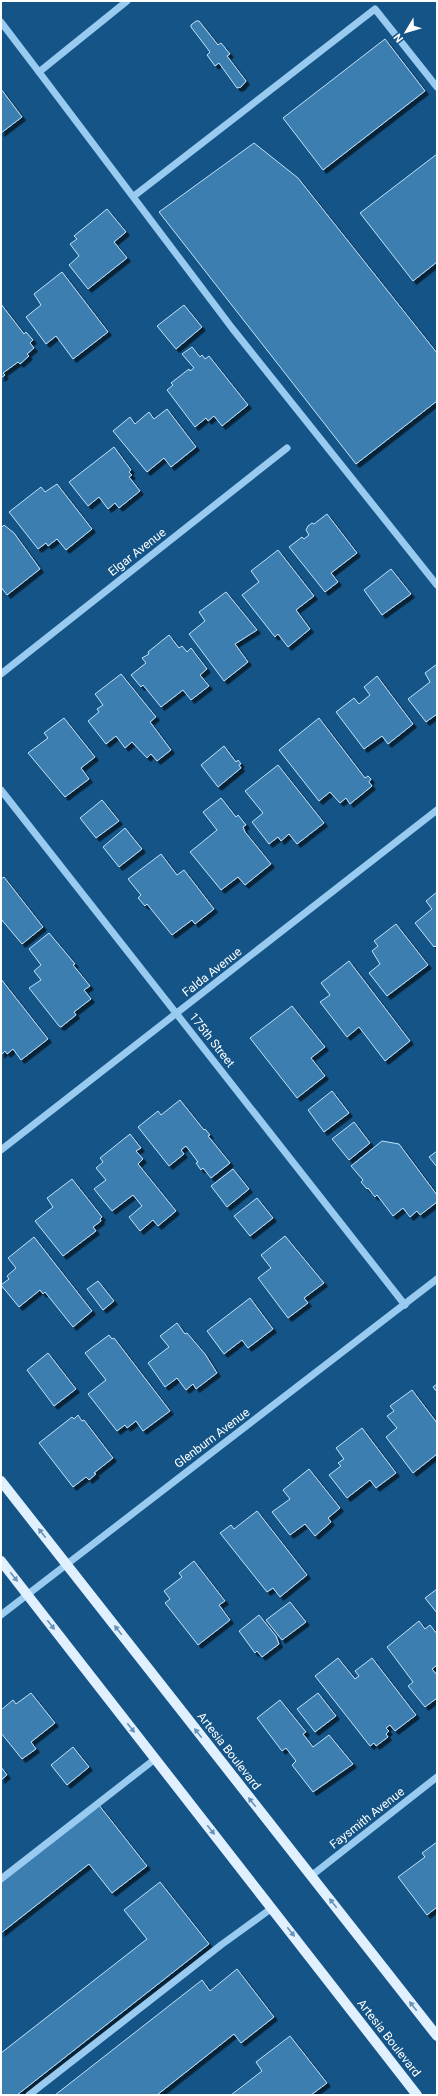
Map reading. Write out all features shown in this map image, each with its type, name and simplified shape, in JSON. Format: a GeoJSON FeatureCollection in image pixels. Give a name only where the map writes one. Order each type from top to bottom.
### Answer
{"type":"FeatureCollection","features":[{"type":"Feature","properties":{"kind":"main road","name":"Artesia Boulevard"},"geometry":{"type":"LineString","coordinates":[[1,1481],[437,2036]]}},
{"type":"Feature","properties":{"kind":"main road","name":"Artesia Boulevard"},"geometry":{"type":"LineString","coordinates":[[1,1561],[417,2095]]}},
{"type":"Feature","properties":{"kind":"street"},"geometry":{"type":"LineString","coordinates":[[39,72],[127,1]]}},
{"type":"Feature","properties":{"kind":"street"},"geometry":{"type":"LineString","coordinates":[[134,196],[375,9],[437,87]]}},
{"type":"Feature","properties":{"kind":"street"},"geometry":{"type":"LineString","coordinates":[[1,22],[237,334],[437,585]]}},
{"type":"Feature","properties":{"kind":"street","name":"Elgar Avenue"},"geometry":{"type":"LineString","coordinates":[[1,674],[286,448]]}},
{"type":"Feature","properties":{"kind":"street","name":"175th Street"},"geometry":{"type":"LineString","coordinates":[[1,790],[405,1305]]}},
{"type":"Feature","properties":{"kind":"street","name":"Falda Avenue"},"geometry":{"type":"LineString","coordinates":[[1,1150],[437,810]]}},
{"type":"Feature","properties":{"kind":"street","name":"Glenburn Avenue"},"geometry":{"type":"LineString","coordinates":[[1,1615],[437,1279]]}},
{"type":"Feature","properties":{"kind":"street"},"geometry":{"type":"LineString","coordinates":[[1,1879],[155,1759]]}},
{"type":"Feature","properties":{"kind":"street","name":"Faysmith Avenue"},"geometry":{"type":"LineString","coordinates":[[311,1876],[437,1777]]}},
{"type":"Feature","properties":{"kind":"street"},"geometry":{"type":"LineString","coordinates":[[29,2095],[221,1945],[272,1908]]}},
{"type":"Feature","properties":{"kind":"building"},"geometry":{"type":"Polygon","coordinates":[[[196,21],[199,21],[218,45],[221,43],[230,54],[227,56],[246,81],[241,87],[237,88],[219,63],[215,66],[207,55],[210,52],[191,27],[191,25],[196,21]]]}},
{"type":"Feature","properties":{"kind":"building"},"geometry":{"type":"Polygon","coordinates":[[[385,39],[425,91],[323,170],[283,118],[385,39]]]}},
{"type":"Feature","properties":{"kind":"building"},"geometry":{"type":"Polygon","coordinates":[[[1,89],[22,117],[1,133],[1,89]]]}},
{"type":"Feature","properties":{"kind":"building"},"geometry":{"type":"Polygon","coordinates":[[[254,143],[298,178],[437,353],[437,401],[356,464],[159,212],[254,143]]]}},
{"type":"Feature","properties":{"kind":"building"},"geometry":{"type":"Polygon","coordinates":[[[437,154],[437,262],[413,281],[360,213],[437,154]]]}},
{"type":"Feature","properties":{"kind":"building"},"geometry":{"type":"Polygon","coordinates":[[[107,209],[126,232],[114,242],[127,258],[88,289],[69,265],[79,256],[70,244],[77,239],[74,236],[107,209]]]}},
{"type":"Feature","properties":{"kind":"building"},"geometry":{"type":"Polygon","coordinates":[[[62,272],[108,332],[73,359],[56,336],[46,344],[26,317],[41,305],[34,294],[62,272]]]}},
{"type":"Feature","properties":{"kind":"building"},"geometry":{"type":"Polygon","coordinates":[[[1,304],[24,334],[26,332],[33,340],[30,343],[34,348],[27,354],[29,356],[20,364],[18,362],[3,373],[5,375],[1,378],[1,304]]]}},
{"type":"Feature","properties":{"kind":"building"},"geometry":{"type":"Polygon","coordinates":[[[184,305],[202,327],[176,349],[157,326],[184,305]]]}},
{"type":"Feature","properties":{"kind":"building"},"geometry":{"type":"Polygon","coordinates":[[[192,347],[200,357],[202,355],[205,359],[209,356],[248,405],[222,426],[214,416],[208,421],[206,418],[195,427],[167,390],[173,385],[171,383],[189,369],[190,371],[194,368],[182,354],[192,347]]]}},
{"type":"Feature","properties":{"kind":"building"},"geometry":{"type":"Polygon","coordinates":[[[167,409],[196,447],[171,467],[164,458],[147,472],[113,431],[130,417],[135,424],[149,412],[154,419],[167,409]]]}},
{"type":"Feature","properties":{"kind":"building"},"geometry":{"type":"Polygon","coordinates":[[[114,447],[131,470],[129,472],[132,475],[129,477],[140,491],[119,508],[115,503],[108,509],[99,497],[88,506],[69,482],[114,447]]]}},
{"type":"Feature","properties":{"kind":"building"},"geometry":{"type":"Polygon","coordinates":[[[57,484],[92,529],[66,550],[57,539],[48,546],[46,543],[38,549],[9,512],[41,487],[45,492],[57,484]]]}},
{"type":"Feature","properties":{"kind":"building"},"geometry":{"type":"Polygon","coordinates":[[[327,514],[357,553],[331,573],[338,582],[325,592],[289,547],[302,537],[304,539],[309,535],[306,530],[308,526],[312,523],[314,524],[327,514]]]}},
{"type":"Feature","properties":{"kind":"building"},"geometry":{"type":"Polygon","coordinates":[[[4,525],[14,533],[40,569],[7,595],[1,587],[1,528],[4,525]]]}},
{"type":"Feature","properties":{"kind":"building"},"geometry":{"type":"Polygon","coordinates":[[[278,550],[314,596],[296,610],[310,629],[288,647],[278,634],[275,637],[242,595],[259,582],[251,571],[278,550]]]}},
{"type":"Feature","properties":{"kind":"building"},"geometry":{"type":"Polygon","coordinates":[[[391,569],[411,594],[382,615],[364,590],[391,569]]]}},
{"type":"Feature","properties":{"kind":"building"},"geometry":{"type":"Polygon","coordinates":[[[226,592],[257,630],[235,644],[248,662],[224,681],[189,634],[205,621],[199,612],[226,592]]]}},
{"type":"Feature","properties":{"kind":"building"},"geometry":{"type":"Polygon","coordinates":[[[169,635],[179,648],[182,646],[187,652],[191,648],[207,669],[200,675],[209,686],[191,700],[183,690],[161,707],[143,685],[141,687],[131,675],[146,663],[142,658],[149,654],[148,652],[169,635]]]}},
{"type":"Feature","properties":{"kind":"building"},"geometry":{"type":"Polygon","coordinates":[[[437,664],[437,714],[426,722],[408,699],[430,682],[425,673],[437,664]]]}},
{"type":"Feature","properties":{"kind":"building"},"geometry":{"type":"Polygon","coordinates":[[[121,674],[156,717],[150,722],[171,750],[157,761],[151,754],[147,758],[132,742],[125,748],[116,736],[106,744],[88,721],[99,712],[97,709],[103,705],[95,694],[121,674]]]}},
{"type":"Feature","properties":{"kind":"building"},"geometry":{"type":"Polygon","coordinates":[[[377,676],[413,724],[388,744],[382,736],[364,749],[336,712],[354,698],[359,704],[370,695],[364,687],[377,676]]]}},
{"type":"Feature","properties":{"kind":"building"},"geometry":{"type":"Polygon","coordinates":[[[64,718],[95,757],[81,768],[89,779],[65,797],[28,753],[48,738],[44,733],[64,718]]]}},
{"type":"Feature","properties":{"kind":"building"},"geometry":{"type":"Polygon","coordinates":[[[319,718],[365,778],[368,776],[371,779],[369,782],[372,786],[350,804],[346,798],[340,803],[330,792],[319,801],[279,750],[319,718]]]}},
{"type":"Feature","properties":{"kind":"building"},"geometry":{"type":"Polygon","coordinates":[[[224,746],[236,762],[238,760],[241,764],[239,765],[241,768],[218,787],[201,765],[224,746]]]}},
{"type":"Feature","properties":{"kind":"building"},"geometry":{"type":"Polygon","coordinates":[[[278,765],[324,823],[297,844],[289,834],[281,841],[278,837],[269,844],[252,822],[263,813],[245,791],[278,765]]]}},
{"type":"Feature","properties":{"kind":"building"},"geometry":{"type":"Polygon","coordinates":[[[221,798],[236,817],[238,815],[246,825],[243,827],[245,832],[271,864],[245,885],[238,877],[221,890],[190,852],[217,830],[203,812],[221,798]]]}},
{"type":"Feature","properties":{"kind":"building"},"geometry":{"type":"Polygon","coordinates":[[[102,800],[119,821],[96,838],[80,818],[102,800]]]}},
{"type":"Feature","properties":{"kind":"building"},"geometry":{"type":"Polygon","coordinates":[[[125,828],[142,849],[119,867],[103,847],[125,828]]]}},
{"type":"Feature","properties":{"kind":"building"},"geometry":{"type":"Polygon","coordinates":[[[161,854],[177,875],[184,870],[214,909],[195,924],[192,920],[172,935],[147,904],[145,906],[138,898],[141,895],[128,879],[161,854]]]}},
{"type":"Feature","properties":{"kind":"building"},"geometry":{"type":"Polygon","coordinates":[[[4,877],[43,927],[22,944],[1,919],[1,879],[4,877]]]}},
{"type":"Feature","properties":{"kind":"building"},"geometry":{"type":"Polygon","coordinates":[[[437,892],[437,948],[435,946],[434,947],[415,923],[432,909],[426,901],[437,892]]]}},
{"type":"Feature","properties":{"kind":"building"},"geometry":{"type":"Polygon","coordinates":[[[396,924],[428,965],[387,996],[369,973],[380,964],[372,951],[378,946],[374,941],[396,924]]]}},
{"type":"Feature","properties":{"kind":"building"},"geometry":{"type":"Polygon","coordinates":[[[49,933],[75,964],[73,965],[90,986],[84,990],[91,999],[74,1012],[76,1015],[61,1027],[29,988],[41,980],[34,971],[41,965],[29,949],[49,933]]]}},
{"type":"Feature","properties":{"kind":"building"},"geometry":{"type":"Polygon","coordinates":[[[349,961],[410,1041],[385,1061],[359,1027],[347,1037],[320,1002],[330,995],[321,983],[349,961]]]}},
{"type":"Feature","properties":{"kind":"building"},"geometry":{"type":"Polygon","coordinates":[[[1,979],[48,1039],[21,1060],[13,1049],[7,1054],[5,1051],[1,1055],[1,979]]]}},
{"type":"Feature","properties":{"kind":"building"},"geometry":{"type":"Polygon","coordinates":[[[292,1006],[325,1047],[311,1058],[325,1076],[297,1098],[250,1038],[292,1006]]]}},
{"type":"Feature","properties":{"kind":"building"},"geometry":{"type":"Polygon","coordinates":[[[332,1091],[349,1113],[324,1132],[308,1110],[332,1091]]]}},
{"type":"Feature","properties":{"kind":"building"},"geometry":{"type":"Polygon","coordinates":[[[180,1100],[204,1130],[205,1129],[210,1135],[208,1136],[230,1163],[211,1178],[203,1168],[201,1170],[196,1163],[198,1162],[186,1146],[181,1150],[184,1154],[169,1166],[138,1127],[158,1111],[161,1115],[180,1100]]]}},
{"type":"Feature","properties":{"kind":"building"},"geometry":{"type":"Polygon","coordinates":[[[354,1122],[370,1143],[349,1160],[332,1139],[354,1122]]]}},
{"type":"Feature","properties":{"kind":"building"},"geometry":{"type":"Polygon","coordinates":[[[130,1134],[141,1148],[136,1151],[143,1159],[138,1164],[176,1211],[158,1226],[153,1220],[140,1231],[129,1217],[142,1206],[133,1195],[112,1211],[94,1189],[106,1180],[96,1168],[103,1162],[100,1158],[130,1134]]]}},
{"type":"Feature","properties":{"kind":"building"},"geometry":{"type":"Polygon","coordinates":[[[382,1141],[399,1144],[437,1195],[437,1202],[420,1215],[417,1211],[410,1217],[403,1208],[393,1216],[377,1195],[375,1197],[361,1182],[363,1180],[351,1166],[382,1141]]]}},
{"type":"Feature","properties":{"kind":"building"},"geometry":{"type":"Polygon","coordinates":[[[437,1151],[437,1167],[429,1157],[437,1151]]]}},
{"type":"Feature","properties":{"kind":"building"},"geometry":{"type":"Polygon","coordinates":[[[233,1169],[249,1189],[227,1207],[211,1186],[233,1169]]]}},
{"type":"Feature","properties":{"kind":"building"},"geometry":{"type":"Polygon","coordinates":[[[72,1179],[102,1217],[100,1219],[101,1221],[93,1227],[96,1231],[63,1256],[35,1221],[53,1207],[47,1198],[72,1179]]]}},
{"type":"Feature","properties":{"kind":"building"},"geometry":{"type":"Polygon","coordinates":[[[257,1198],[273,1218],[250,1236],[234,1216],[257,1198]]]}},
{"type":"Feature","properties":{"kind":"building"},"geometry":{"type":"Polygon","coordinates":[[[285,1236],[324,1283],[304,1298],[308,1303],[288,1318],[258,1278],[271,1268],[261,1255],[285,1236]]]}},
{"type":"Feature","properties":{"kind":"building"},"geometry":{"type":"Polygon","coordinates":[[[34,1237],[92,1311],[73,1327],[45,1292],[43,1294],[40,1290],[19,1307],[1,1285],[9,1279],[7,1276],[16,1268],[8,1258],[34,1237]]]}},
{"type":"Feature","properties":{"kind":"building"},"geometry":{"type":"Polygon","coordinates":[[[98,1281],[114,1301],[103,1310],[87,1289],[98,1281]]]}},
{"type":"Feature","properties":{"kind":"building"},"geometry":{"type":"Polygon","coordinates":[[[250,1298],[273,1329],[248,1348],[242,1340],[224,1354],[207,1331],[250,1298]]]}},
{"type":"Feature","properties":{"kind":"building"},"geometry":{"type":"Polygon","coordinates":[[[177,1323],[185,1334],[187,1333],[205,1354],[217,1373],[196,1389],[193,1384],[186,1390],[177,1378],[165,1387],[148,1363],[169,1347],[160,1336],[177,1323]]]}},
{"type":"Feature","properties":{"kind":"building"},"geometry":{"type":"Polygon","coordinates":[[[109,1335],[112,1339],[114,1338],[170,1411],[143,1431],[136,1421],[127,1428],[125,1425],[117,1431],[88,1394],[106,1380],[85,1353],[109,1335]]]}},
{"type":"Feature","properties":{"kind":"building"},"geometry":{"type":"Polygon","coordinates":[[[48,1353],[76,1389],[54,1406],[27,1370],[48,1353]]]}},
{"type":"Feature","properties":{"kind":"building"},"geometry":{"type":"Polygon","coordinates":[[[437,1384],[437,1392],[433,1387],[437,1384]]]}},
{"type":"Feature","properties":{"kind":"building"},"geometry":{"type":"Polygon","coordinates":[[[412,1390],[437,1423],[437,1454],[413,1473],[386,1437],[397,1428],[387,1416],[394,1411],[390,1406],[412,1390]]]}},
{"type":"Feature","properties":{"kind":"building"},"geometry":{"type":"Polygon","coordinates":[[[78,1415],[82,1421],[84,1420],[113,1458],[94,1473],[96,1474],[89,1480],[86,1477],[73,1487],[39,1443],[72,1417],[74,1419],[78,1415]]]}},
{"type":"Feature","properties":{"kind":"building"},"geometry":{"type":"Polygon","coordinates":[[[362,1428],[396,1473],[376,1488],[370,1480],[347,1498],[329,1475],[341,1466],[338,1463],[344,1459],[336,1448],[362,1428]]]}},
{"type":"Feature","properties":{"kind":"building"},"geometry":{"type":"Polygon","coordinates":[[[309,1469],[340,1508],[328,1518],[331,1522],[315,1536],[305,1524],[290,1535],[272,1512],[290,1499],[283,1490],[309,1469]]]}},
{"type":"Feature","properties":{"kind":"building"},"geometry":{"type":"Polygon","coordinates":[[[257,1511],[307,1575],[280,1597],[273,1588],[267,1592],[220,1533],[231,1525],[234,1529],[257,1511]]]}},
{"type":"Feature","properties":{"kind":"building"},"geometry":{"type":"Polygon","coordinates":[[[194,1561],[225,1601],[219,1605],[230,1620],[198,1645],[165,1603],[170,1599],[164,1591],[182,1577],[179,1573],[194,1561]]]}},
{"type":"Feature","properties":{"kind":"building"},"geometry":{"type":"Polygon","coordinates":[[[437,1589],[437,1613],[425,1598],[437,1589]]]}},
{"type":"Feature","properties":{"kind":"building"},"geometry":{"type":"Polygon","coordinates":[[[290,1602],[306,1622],[282,1640],[266,1620],[290,1602]]]}},
{"type":"Feature","properties":{"kind":"building"},"geometry":{"type":"Polygon","coordinates":[[[259,1615],[276,1636],[279,1644],[262,1657],[257,1651],[255,1653],[239,1631],[259,1615]]]}},
{"type":"Feature","properties":{"kind":"building"},"geometry":{"type":"Polygon","coordinates":[[[419,1621],[425,1629],[430,1625],[437,1634],[437,1665],[432,1669],[437,1675],[437,1698],[425,1707],[408,1686],[413,1682],[387,1647],[419,1621]]]}},
{"type":"Feature","properties":{"kind":"building"},"geometry":{"type":"Polygon","coordinates":[[[338,1658],[355,1679],[359,1676],[355,1671],[372,1658],[416,1715],[395,1731],[390,1725],[386,1728],[389,1731],[386,1734],[388,1737],[376,1746],[374,1743],[370,1746],[315,1676],[338,1658]]]}},
{"type":"Feature","properties":{"kind":"building"},"geometry":{"type":"Polygon","coordinates":[[[31,1693],[55,1723],[31,1742],[36,1749],[22,1759],[1,1733],[1,1710],[13,1700],[16,1704],[31,1693]]]}},
{"type":"Feature","properties":{"kind":"building"},"geometry":{"type":"Polygon","coordinates":[[[318,1693],[336,1716],[315,1732],[297,1709],[318,1693]]]}},
{"type":"Feature","properties":{"kind":"building"},"geometry":{"type":"Polygon","coordinates":[[[280,1700],[306,1732],[303,1734],[313,1747],[329,1735],[353,1764],[313,1792],[292,1765],[296,1761],[286,1748],[282,1751],[257,1718],[280,1700]]]}},
{"type":"Feature","properties":{"kind":"building"},"geometry":{"type":"Polygon","coordinates":[[[73,1747],[89,1767],[67,1785],[51,1765],[73,1747]]]}},
{"type":"Feature","properties":{"kind":"building"},"geometry":{"type":"Polygon","coordinates":[[[1,1767],[7,1775],[1,1780],[1,1767]]]}},
{"type":"Feature","properties":{"kind":"building"},"geometry":{"type":"Polygon","coordinates":[[[98,1804],[147,1866],[112,1893],[89,1864],[1,1933],[1,1880],[98,1804]]]}},
{"type":"Feature","properties":{"kind":"building"},"geometry":{"type":"Polygon","coordinates":[[[437,1842],[437,1907],[427,1915],[398,1877],[425,1857],[422,1853],[437,1842]]]}},
{"type":"Feature","properties":{"kind":"building"},"geometry":{"type":"Polygon","coordinates":[[[160,1882],[209,1944],[17,2095],[1,2095],[1,2053],[147,1939],[124,1910],[160,1882]]]}},
{"type":"Feature","properties":{"kind":"building"},"geometry":{"type":"Polygon","coordinates":[[[237,1969],[274,2017],[241,2043],[234,2034],[157,2095],[55,2095],[202,1980],[210,1991],[237,1969]]]}},
{"type":"Feature","properties":{"kind":"building"},"geometry":{"type":"Polygon","coordinates":[[[290,2036],[327,2083],[311,2095],[231,2095],[262,2071],[256,2062],[290,2036]]]}}]}
